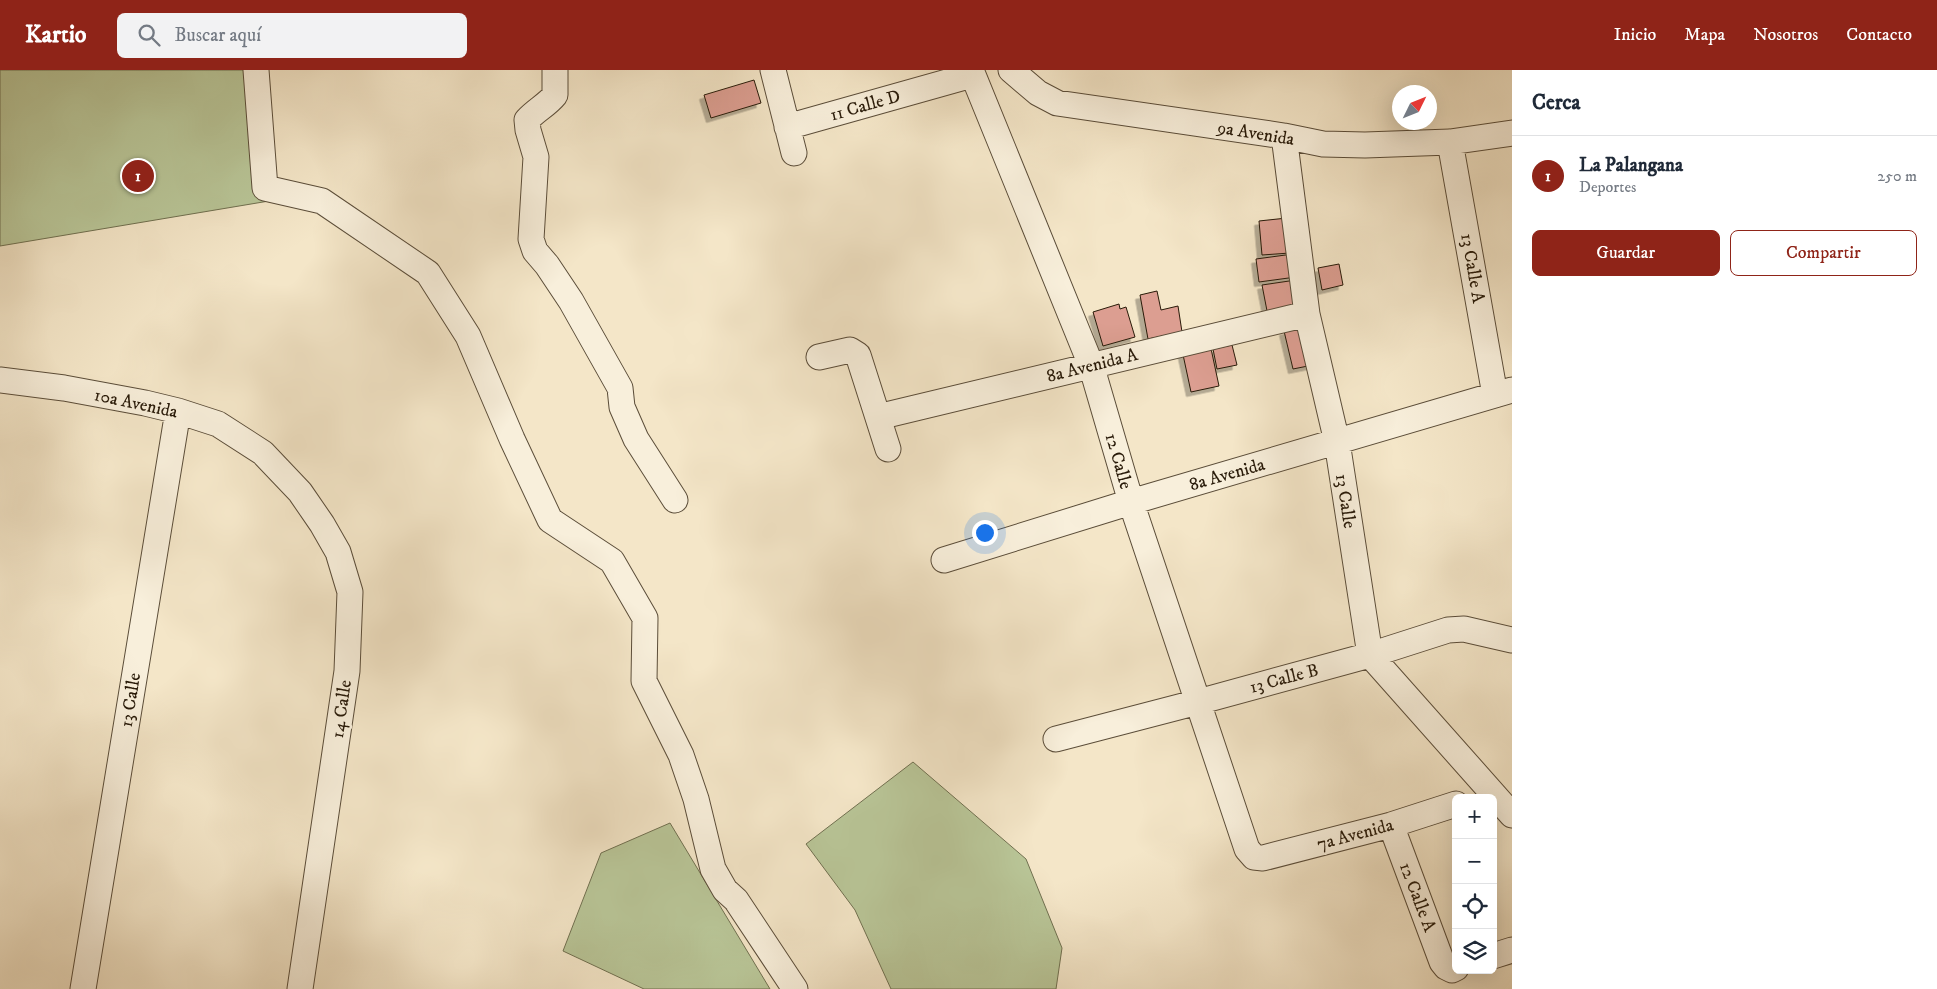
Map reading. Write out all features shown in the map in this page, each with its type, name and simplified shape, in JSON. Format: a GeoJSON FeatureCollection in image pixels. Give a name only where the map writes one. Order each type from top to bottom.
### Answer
{"type":"FeatureCollection","features":[{"type":"Feature","properties":{"kind":"street"},"geometry":{"type":"LineString","coordinates":[[256,70],[265,188],[322,200],[428,273],[468,336],[512,439],[550,520],[612,561],[645,618],[644,681],[681,755],[696,799],[714,869],[725,890],[736,900],[795,989]]}},
{"type":"Feature","properties":{"kind":"street"},"geometry":{"type":"LineString","coordinates":[[555,70],[556,95],[528,120],[528,130],[536,157],[531,239],[535,250],[571,301],[620,388],[622,407],[636,439],[675,500]]}},
{"type":"Feature","properties":{"kind":"street"},"geometry":{"type":"LineString","coordinates":[[772,70],[794,153]]}},
{"type":"Feature","properties":{"kind":"street","name":"9a Avenida"},"geometry":{"type":"LineString","coordinates":[[1011,70],[1038,93],[1057,103],[1284,136],[1323,144],[1364,145],[1450,142],[1512,134]]}},
{"type":"Feature","properties":{"kind":"street","name":"11 Calle D"},"geometry":{"type":"LineString","coordinates":[[787,127],[972,73]]}},
{"type":"Feature","properties":{"kind":"street","name":"12 Calle"},"geometry":{"type":"LineString","coordinates":[[972,73],[1091,365],[1131,502],[1247,850],[1254,857]]}},
{"type":"Feature","properties":{"kind":"street","name":"13 Calle"},"geometry":{"type":"LineString","coordinates":[[1284,136],[1307,314],[1337,442],[1370,655]]}},
{"type":"Feature","properties":{"kind":"street","name":"13 Calle A"},"geometry":{"type":"LineString","coordinates":[[1450,142],[1504,392]]}},
{"type":"Feature","properties":{"kind":"street","name":"8a Avenida A"},"geometry":{"type":"LineString","coordinates":[[878,417],[1307,314]]}},
{"type":"Feature","properties":{"kind":"street"},"geometry":{"type":"LineString","coordinates":[[819,357],[850,350],[858,355],[888,449]]}},
{"type":"Feature","properties":{"kind":"street","name":"10a Avenida"},"geometry":{"type":"LineString","coordinates":[[0,380],[98,394],[178,411],[218,424],[263,453]]}},
{"type":"Feature","properties":{"kind":"street","name":"8a Avenida"},"geometry":{"type":"LineString","coordinates":[[944,560],[1131,502],[1504,392]]}},
{"type":"Feature","properties":{"kind":"street","name":"13 Calle"},"geometry":{"type":"LineString","coordinates":[[83,989],[178,411]]}},
{"type":"Feature","properties":{"kind":"street","name":"14 Calle"},"geometry":{"type":"LineString","coordinates":[[263,453],[300,492],[322,524],[338,552],[350,592],[347,670],[300,989]]}},
{"type":"Feature","properties":{"kind":"street","name":"13 Calle B"},"geometry":{"type":"LineString","coordinates":[[1056,738],[1370,655],[1448,630],[1464,629],[1512,640]]}},
{"type":"Feature","properties":{"kind":"street"},"geometry":{"type":"LineString","coordinates":[[1370,655],[1482,794]]}},
{"type":"Feature","properties":{"kind":"street","name":"7a Avenida"},"geometry":{"type":"LineString","coordinates":[[1254,857],[1263,858],[1390,826],[1452,805]]}},
{"type":"Feature","properties":{"kind":"street"},"geometry":{"type":"LineString","coordinates":[[1497,805],[1512,815]]}},
{"type":"Feature","properties":{"kind":"street","name":"12 Calle A"},"geometry":{"type":"LineString","coordinates":[[1390,826],[1442,962],[1451,968]]}},
{"type":"Feature","properties":{"kind":"street"},"geometry":{"type":"LineString","coordinates":[[1497,955],[1512,950]]}},
{"type":"Feature","properties":{"kind":"green space"},"geometry":{"type":"Polygon","coordinates":[[[0,70],[252,70],[281,199],[0,246],[0,70]]]}},
{"type":"Feature","properties":{"kind":"green space"},"geometry":{"type":"Polygon","coordinates":[[[913,762],[1026,859],[1062,948],[1056,989],[891,989],[855,910],[806,844],[913,762]]]}},
{"type":"Feature","properties":{"kind":"green space"},"geometry":{"type":"Polygon","coordinates":[[[670,823],[770,989],[644,989],[563,951],[601,853],[670,823]]]}},
{"type":"Feature","properties":{"kind":"building"},"geometry":{"type":"Polygon","coordinates":[[[754,80],[761,103],[711,118],[704,95],[754,80]]]}},
{"type":"Feature","properties":{"kind":"building"},"geometry":{"type":"Polygon","coordinates":[[[1287,218],[1290,253],[1262,255],[1259,221],[1287,218]]]}},
{"type":"Feature","properties":{"kind":"building"},"geometry":{"type":"Polygon","coordinates":[[[1293,254],[1296,277],[1259,282],[1256,259],[1293,254]]]}},
{"type":"Feature","properties":{"kind":"building"},"geometry":{"type":"Polygon","coordinates":[[[1339,264],[1343,285],[1322,290],[1318,268],[1339,264]]]}},
{"type":"Feature","properties":{"kind":"building"},"geometry":{"type":"Polygon","coordinates":[[[1296,280],[1301,310],[1268,316],[1262,285],[1296,280]]]}},
{"type":"Feature","properties":{"kind":"building"},"geometry":{"type":"Polygon","coordinates":[[[1157,291],[1161,310],[1178,306],[1182,332],[1148,339],[1140,295],[1157,291]]]}},
{"type":"Feature","properties":{"kind":"building"},"geometry":{"type":"Polygon","coordinates":[[[1119,304],[1120,309],[1126,307],[1135,337],[1103,346],[1093,312],[1119,304]]]}},
{"type":"Feature","properties":{"kind":"building"},"geometry":{"type":"Polygon","coordinates":[[[1304,326],[1313,365],[1293,369],[1284,331],[1304,326]]]}},
{"type":"Feature","properties":{"kind":"building"},"geometry":{"type":"Polygon","coordinates":[[[1210,344],[1219,386],[1191,392],[1182,350],[1210,344]]]}},
{"type":"Feature","properties":{"kind":"building"},"geometry":{"type":"Polygon","coordinates":[[[1232,345],[1237,365],[1217,369],[1213,349],[1232,345]]]}},
{"type":"Feature","properties":{"kind":"place","name":"La Palangana"},"geometry":{"type":"Point","coordinates":[138,176]}}]}
